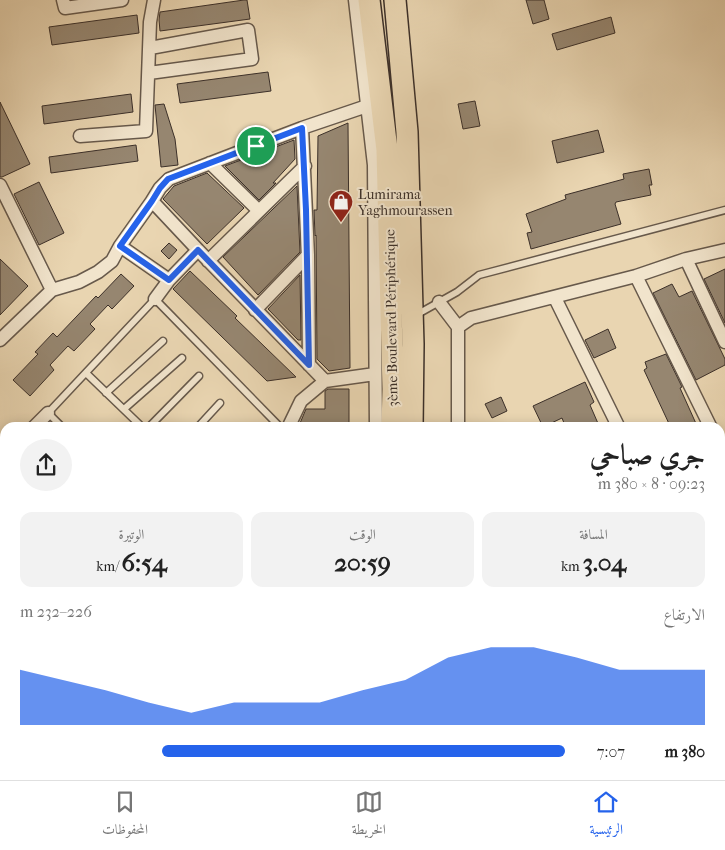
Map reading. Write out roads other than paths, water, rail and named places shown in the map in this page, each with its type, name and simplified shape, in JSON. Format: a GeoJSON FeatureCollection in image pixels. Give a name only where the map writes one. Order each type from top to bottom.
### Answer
{"type":"FeatureCollection","features":[{"type":"Feature","properties":{"kind":"highway","name":"3ème Boulevard Périphérique"},"geometry":{"type":"LineString","coordinates":[[370,0],[387,150],[392,422]]}},
{"type":"Feature","properties":{"kind":"highway","name":"3ème Boulevard Périphérique"},"geometry":{"type":"LineString","coordinates":[[395,0],[407,132],[412,316],[412,422]]}},
{"type":"Feature","properties":{"kind":"street"},"geometry":{"type":"LineString","coordinates":[[63,0],[64,8],[122,0]]}},
{"type":"Feature","properties":{"kind":"street"},"geometry":{"type":"LineString","coordinates":[[80,136],[146,131],[150,22],[154,0]]}},
{"type":"Feature","properties":{"kind":"street"},"geometry":{"type":"LineString","coordinates":[[355,0],[374,165],[376,422]]}},
{"type":"Feature","properties":{"kind":"street"},"geometry":{"type":"LineString","coordinates":[[149,74],[252,59],[248,30],[150,48]]}},
{"type":"Feature","properties":{"kind":"street"},"geometry":{"type":"LineString","coordinates":[[0,340],[52,290],[79,282],[98,272],[112,261],[120,246],[168,179],[302,128],[367,106]]}},
{"type":"Feature","properties":{"kind":"street"},"geometry":{"type":"LineString","coordinates":[[302,128],[308,255],[309,365]]}},
{"type":"Feature","properties":{"kind":"street"},"geometry":{"type":"LineString","coordinates":[[210,163],[259,211]]}},
{"type":"Feature","properties":{"kind":"street"},"geometry":{"type":"LineString","coordinates":[[208,261],[305,166]]}},
{"type":"Feature","properties":{"kind":"street"},"geometry":{"type":"LineString","coordinates":[[0,186],[52,290]]}},
{"type":"Feature","properties":{"kind":"street"},"geometry":{"type":"LineString","coordinates":[[152,201],[324,381]]}},
{"type":"Feature","properties":{"kind":"street"},"geometry":{"type":"LineString","coordinates":[[120,246],[169,280]]}},
{"type":"Feature","properties":{"kind":"street"},"geometry":{"type":"LineString","coordinates":[[156,299],[169,280],[198,250]]}},
{"type":"Feature","properties":{"kind":"street"},"geometry":{"type":"LineString","coordinates":[[458,327],[471,318],[555,298],[636,276],[686,259],[725,250]]}},
{"type":"Feature","properties":{"kind":"street"},"geometry":{"type":"LineString","coordinates":[[255,310],[308,255]]}},
{"type":"Feature","properties":{"kind":"street"},"geometry":{"type":"LineString","coordinates":[[686,259],[725,342]]}},
{"type":"Feature","properties":{"kind":"street"},"geometry":{"type":"LineString","coordinates":[[636,276],[708,422]]}},
{"type":"Feature","properties":{"kind":"street"},"geometry":{"type":"LineString","coordinates":[[555,298],[616,422]]}},
{"type":"Feature","properties":{"kind":"street"},"geometry":{"type":"LineString","coordinates":[[439,302],[458,327],[458,422]]}},
{"type":"Feature","properties":{"kind":"street"},"geometry":{"type":"LineString","coordinates":[[291,422],[301,401],[324,381],[375,374]]}},
{"type":"Feature","properties":{"kind":"street"},"geometry":{"type":"LineString","coordinates":[[39,422],[48,413]]}},
{"type":"Feature","properties":{"kind":"lane"},"geometry":{"type":"LineString","coordinates":[[412,316],[439,302],[479,275],[725,210]]}},
{"type":"Feature","properties":{"kind":"lane"},"geometry":{"type":"LineString","coordinates":[[57,422],[48,413],[156,299],[275,422]]}},
{"type":"Feature","properties":{"kind":"lane"},"geometry":{"type":"LineString","coordinates":[[106,393],[163,341]]}},
{"type":"Feature","properties":{"kind":"lane"},"geometry":{"type":"LineString","coordinates":[[124,409],[182,358]]}},
{"type":"Feature","properties":{"kind":"lane"},"geometry":{"type":"LineString","coordinates":[[86,373],[137,422]]}},
{"type":"Feature","properties":{"kind":"lane"},"geometry":{"type":"LineString","coordinates":[[154,422],[199,376]]}},
{"type":"Feature","properties":{"kind":"lane"},"geometry":{"type":"LineString","coordinates":[[203,422],[220,403]]}},
{"type":"Feature","properties":{"kind":"place","name":"Lumirama Yaghmourassen"},"geometry":{"type":"Point","coordinates":[341,223]}}]}
